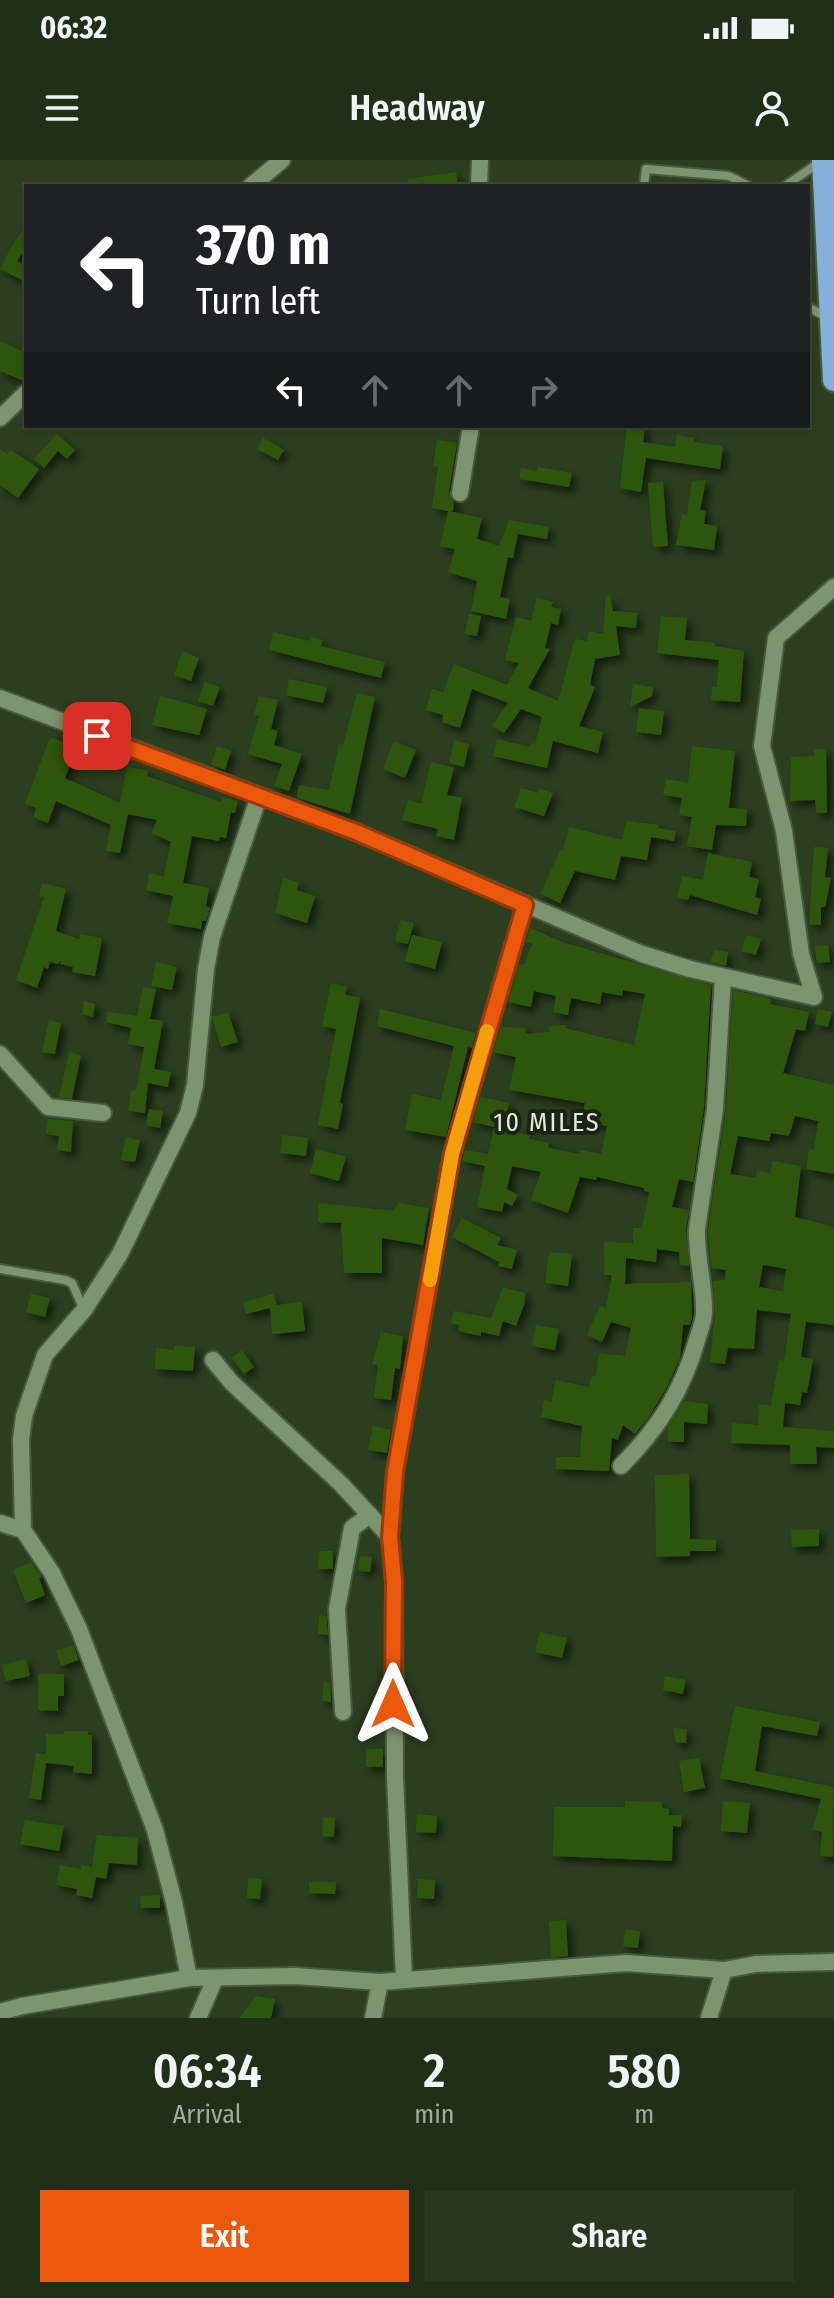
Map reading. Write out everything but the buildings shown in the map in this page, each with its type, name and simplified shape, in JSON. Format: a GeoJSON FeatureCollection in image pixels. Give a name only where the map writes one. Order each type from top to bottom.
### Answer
{"type":"FeatureCollection","features":[{"type":"Feature","properties":{"kind":"highway"},"geometry":{"type":"LineString","coordinates":[[823,160],[834,380]]}},
{"type":"Feature","properties":{"kind":"street"},"geometry":{"type":"LineString","coordinates":[[253,184],[282,160]]}},
{"type":"Feature","properties":{"kind":"street"},"geometry":{"type":"LineString","coordinates":[[479,184],[480,160]]}},
{"type":"Feature","properties":{"kind":"street"},"geometry":{"type":"LineString","coordinates":[[0,418],[24,395]]}},
{"type":"Feature","properties":{"kind":"street"},"geometry":{"type":"LineString","coordinates":[[460,493],[471,428]]}},
{"type":"Feature","properties":{"kind":"street"},"geometry":{"type":"LineString","coordinates":[[0,698],[356,832],[642,954],[723,977],[814,997],[801,954],[784,831],[762,746],[776,638],[834,587]]}},
{"type":"Feature","properties":{"kind":"street"},"geometry":{"type":"LineString","coordinates":[[189,1978],[155,1830],[79,1629],[52,1573],[23,1530],[21,1459],[24,1416],[45,1355],[84,1310],[120,1254],[188,1113],[195,1085],[204,983],[212,937],[259,796]]}},
{"type":"Feature","properties":{"kind":"street"},"geometry":{"type":"LineString","coordinates":[[404,1979],[395,1777],[394,1581],[390,1537],[395,1472],[452,1154],[525,905]]}},
{"type":"Feature","properties":{"kind":"street"},"geometry":{"type":"LineString","coordinates":[[621,1466],[665,1416],[693,1356],[705,1314],[696,1248],[697,1229],[715,1109],[723,977]]}},
{"type":"Feature","properties":{"kind":"street"},"geometry":{"type":"LineString","coordinates":[[0,1054],[48,1107],[103,1113]]}},
{"type":"Feature","properties":{"kind":"street"},"geometry":{"type":"LineString","coordinates":[[213,1360],[232,1383],[341,1484],[390,1537]]}},
{"type":"Feature","properties":{"kind":"street"},"geometry":{"type":"LineString","coordinates":[[343,1712],[337,1609],[352,1528],[370,1515]]}},
{"type":"Feature","properties":{"kind":"street"},"geometry":{"type":"LineString","coordinates":[[0,1523],[23,1530]]}},
{"type":"Feature","properties":{"kind":"street"},"geometry":{"type":"LineString","coordinates":[[0,2012],[189,1978],[295,1976],[380,1982],[626,1963],[724,1970],[756,1964],[834,1962]]}},
{"type":"Feature","properties":{"kind":"street"},"geometry":{"type":"LineString","coordinates":[[709,2018],[724,1970]]}},
{"type":"Feature","properties":{"kind":"street"},"geometry":{"type":"LineString","coordinates":[[198,2018],[215,1979]]}},
{"type":"Feature","properties":{"kind":"street"},"geometry":{"type":"LineString","coordinates":[[373,2018],[380,1982]]}},
{"type":"Feature","properties":{"kind":"lane"},"geometry":{"type":"LineString","coordinates":[[788,184],[823,160]]}},
{"type":"Feature","properties":{"kind":"lane"},"geometry":{"type":"LineString","coordinates":[[644,184],[646,169],[729,176],[745,184]]}},
{"type":"Feature","properties":{"kind":"lane"},"geometry":{"type":"LineString","coordinates":[[810,308],[832,320]]}},
{"type":"Feature","properties":{"kind":"lane"},"geometry":{"type":"LineString","coordinates":[[0,1269],[72,1283],[84,1310]]}},
{"type":"Feature","properties":{"kind":"slow traffic"},"geometry":{"type":"LineString","coordinates":[[430,1280],[452,1154],[487,1031]]}},
{"type":"Feature","properties":{"kind":"district","name":"10 MILES"},"geometry":{"type":"Point","coordinates":[547,1122]}},
{"type":"Feature","properties":{"kind":"route"},"geometry":{"type":"LineString","coordinates":[[97,736],[356,832],[525,905],[452,1154],[395,1472],[390,1537],[394,1581],[393,1704]]}}]}
